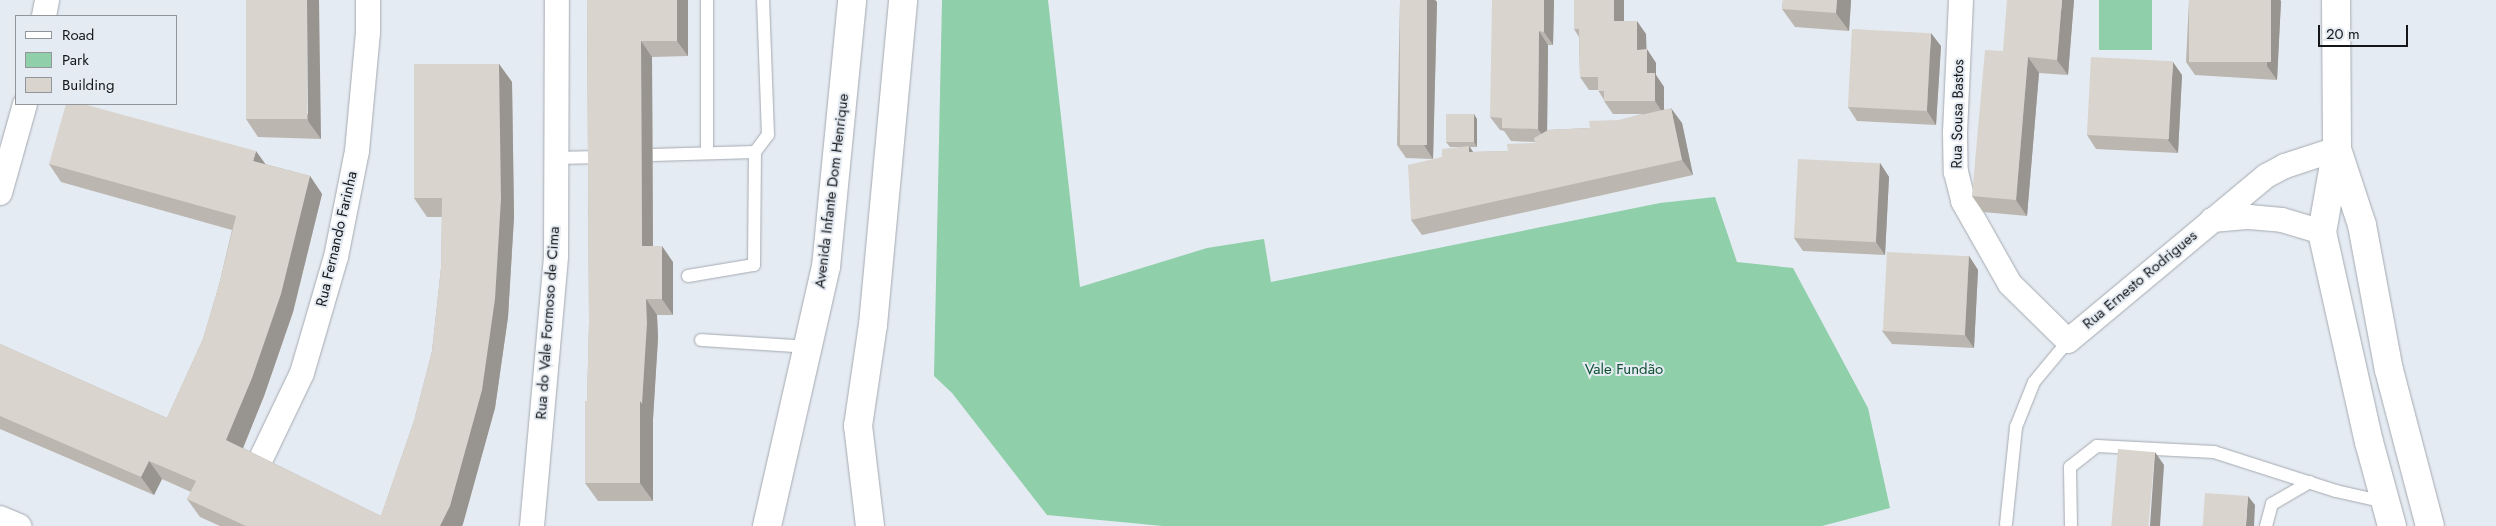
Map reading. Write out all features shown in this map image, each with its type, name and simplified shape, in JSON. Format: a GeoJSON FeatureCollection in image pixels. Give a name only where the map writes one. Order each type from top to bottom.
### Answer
{"type":"FeatureCollection","features":[{"type":"Feature","properties":{"kind":"main road","name":"Avenida Infante Dom Henrique"},"geometry":{"type":"LineString","coordinates":[[767,526],[826,267],[852,0]]}},
{"type":"Feature","properties":{"kind":"main road"},"geometry":{"type":"LineString","coordinates":[[870,526],[858,426],[873,324],[903,0]]}},
{"type":"Feature","properties":{"kind":"main road"},"geometry":{"type":"LineString","coordinates":[[2336,0],[2337,149],[2322,232],[2369,442],[2389,514]]}},
{"type":"Feature","properties":{"kind":"main road"},"geometry":{"type":"LineString","coordinates":[[2337,149],[2362,225],[2389,370],[2430,526]]}},
{"type":"Feature","properties":{"kind":"street"},"geometry":{"type":"LineString","coordinates":[[44,15],[47,0]]}},
{"type":"Feature","properties":{"kind":"street","name":"Rua Fernando Farinha"},"geometry":{"type":"LineString","coordinates":[[257,467],[302,373],[336,256],[357,151],[368,33],[368,0]]}},
{"type":"Feature","properties":{"kind":"street","name":"Rua do Vale Formoso de Cima"},"geometry":{"type":"LineString","coordinates":[[532,526],[556,256],[557,0]]}},
{"type":"Feature","properties":{"kind":"street","name":"Rua Sousa Bastos"},"geometry":{"type":"LineString","coordinates":[[1961,0],[1955,149],[1958,185],[1963,201],[2010,284],[2068,341]]}},
{"type":"Feature","properties":{"kind":"street"},"geometry":{"type":"LineString","coordinates":[[0,194],[25,105]]}},
{"type":"Feature","properties":{"kind":"street","name":"Rua Ernesto Rodrigues"},"geometry":{"type":"LineString","coordinates":[[2068,341],[2266,176],[2285,166],[2337,149]]}},
{"type":"Feature","properties":{"kind":"street","name":"Rua Ernesto Rodrigues"},"geometry":{"type":"LineString","coordinates":[[2212,220],[2249,217],[2282,220],[2322,232]]}},
{"type":"Feature","properties":{"kind":"street"},"geometry":{"type":"LineString","coordinates":[[0,518],[19,526]]}},
{"type":"Feature","properties":{"kind":"lane"},"geometry":{"type":"LineString","coordinates":[[707,0],[707,153]]}},
{"type":"Feature","properties":{"kind":"lane"},"geometry":{"type":"LineString","coordinates":[[688,276],[754,265],[755,152],[768,135],[764,0]]}},
{"type":"Feature","properties":{"kind":"lane"},"geometry":{"type":"LineString","coordinates":[[652,155],[755,152]]}},
{"type":"Feature","properties":{"kind":"lane"},"geometry":{"type":"LineString","coordinates":[[556,158],[599,157]]}},
{"type":"Feature","properties":{"kind":"lane"},"geometry":{"type":"LineString","coordinates":[[701,340],[808,348]]}},
{"type":"Feature","properties":{"kind":"lane"},"geometry":{"type":"LineString","coordinates":[[2006,524],[2016,427],[2034,382],[2068,341]]}},
{"type":"Feature","properties":{"kind":"lane"},"geometry":{"type":"LineString","coordinates":[[2071,526],[2070,467],[2098,446],[2214,452],[2310,482],[2389,514]]}},
{"type":"Feature","properties":{"kind":"lane"},"geometry":{"type":"LineString","coordinates":[[2266,526],[2272,504],[2310,482]]}},
{"type":"Feature","properties":{"kind":"green space","name":"Vale Fundão"},"geometry":{"type":"Polygon","coordinates":[[[942,0],[1048,0],[1080,287],[1207,248],[1264,239],[1271,282],[1660,203],[1715,197],[1737,262],[1793,268],[1868,408],[1890,508],[1822,526],[1163,526],[1047,515],[952,393],[934,376],[942,0]]]}},
{"type":"Feature","properties":{"kind":"green space"},"geometry":{"type":"Polygon","coordinates":[[[2099,0],[2152,0],[2152,50],[2099,50],[2099,0]]]}},
{"type":"Feature","properties":{"kind":"building"},"geometry":{"type":"Polygon","coordinates":[[[246,0],[307,0],[307,119],[246,119],[246,0]]]}},
{"type":"Feature","properties":{"kind":"building"},"geometry":{"type":"Polygon","coordinates":[[[587,0],[677,0],[677,41],[641,41],[642,246],[662,246],[662,299],[646,299],[647,323],[642,404],[640,401],[587,401],[589,323],[587,0]]]}},
{"type":"Feature","properties":{"kind":"building"},"geometry":{"type":"Polygon","coordinates":[[[1400,0],[1427,0],[1427,145],[1400,145],[1400,0]]]}},
{"type":"Feature","properties":{"kind":"building"},"geometry":{"type":"Polygon","coordinates":[[[1492,0],[1544,0],[1544,32],[1539,31],[1538,129],[1502,128],[1502,118],[1490,117],[1492,0]]]}},
{"type":"Feature","properties":{"kind":"building"},"geometry":{"type":"Polygon","coordinates":[[[1574,0],[1614,0],[1614,21],[1637,21],[1637,50],[1647,49],[1647,73],[1655,73],[1655,101],[1604,101],[1604,91],[1598,91],[1598,77],[1580,77],[1579,29],[1574,29],[1574,0]]]}},
{"type":"Feature","properties":{"kind":"building"},"geometry":{"type":"Polygon","coordinates":[[[1783,0],[1837,0],[1836,13],[1782,9],[1783,0]]]}},
{"type":"Feature","properties":{"kind":"building"},"geometry":{"type":"Polygon","coordinates":[[[2007,0],[2062,0],[2057,60],[2028,57],[2016,200],[1972,196],[1985,50],[2003,51],[2007,0]]]}},
{"type":"Feature","properties":{"kind":"building"},"geometry":{"type":"Polygon","coordinates":[[[2189,0],[2271,0],[2271,62],[2189,62],[2189,0]]]}},
{"type":"Feature","properties":{"kind":"building"},"geometry":{"type":"Polygon","coordinates":[[[1852,29],[1931,33],[1927,111],[1848,107],[1852,29]]]}},
{"type":"Feature","properties":{"kind":"building"},"geometry":{"type":"Polygon","coordinates":[[[2091,57],[2173,61],[2169,139],[2087,135],[2091,57]]]}},
{"type":"Feature","properties":{"kind":"building"},"geometry":{"type":"Polygon","coordinates":[[[414,64],[499,64],[501,199],[495,299],[482,390],[450,506],[440,526],[246,526],[187,499],[196,481],[149,461],[141,477],[0,416],[0,344],[167,418],[203,339],[219,285],[236,216],[49,164],[66,105],[87,105],[256,151],[253,161],[310,176],[281,294],[252,378],[226,440],[381,516],[414,421],[432,351],[441,268],[442,198],[414,198],[414,64]]]}},
{"type":"Feature","properties":{"kind":"building"},"geometry":{"type":"Polygon","coordinates":[[[1671,108],[1682,160],[1411,220],[1408,165],[1442,157],[1442,149],[1469,146],[1469,152],[1508,151],[1507,144],[1535,143],[1534,138],[1548,130],[1590,128],[1589,121],[1619,120],[1671,108]]]}},
{"type":"Feature","properties":{"kind":"building"},"geometry":{"type":"Polygon","coordinates":[[[1446,114],[1474,114],[1474,142],[1446,142],[1446,114]]]}},
{"type":"Feature","properties":{"kind":"building"},"geometry":{"type":"Polygon","coordinates":[[[1798,159],[1880,163],[1876,242],[1794,238],[1798,159]]]}},
{"type":"Feature","properties":{"kind":"building"},"geometry":{"type":"Polygon","coordinates":[[[1887,252],[1969,256],[1965,335],[1883,331],[1887,252]]]}},
{"type":"Feature","properties":{"kind":"building"},"geometry":{"type":"Polygon","coordinates":[[[585,401],[640,401],[640,483],[585,483],[585,401]]]}},
{"type":"Feature","properties":{"kind":"building"},"geometry":{"type":"Polygon","coordinates":[[[2118,449],[2155,452],[2148,526],[2111,526],[2118,449]]]}},
{"type":"Feature","properties":{"kind":"building"},"geometry":{"type":"Polygon","coordinates":[[[2205,493],[2248,496],[2246,526],[2203,526],[2205,493]]]}}]}
